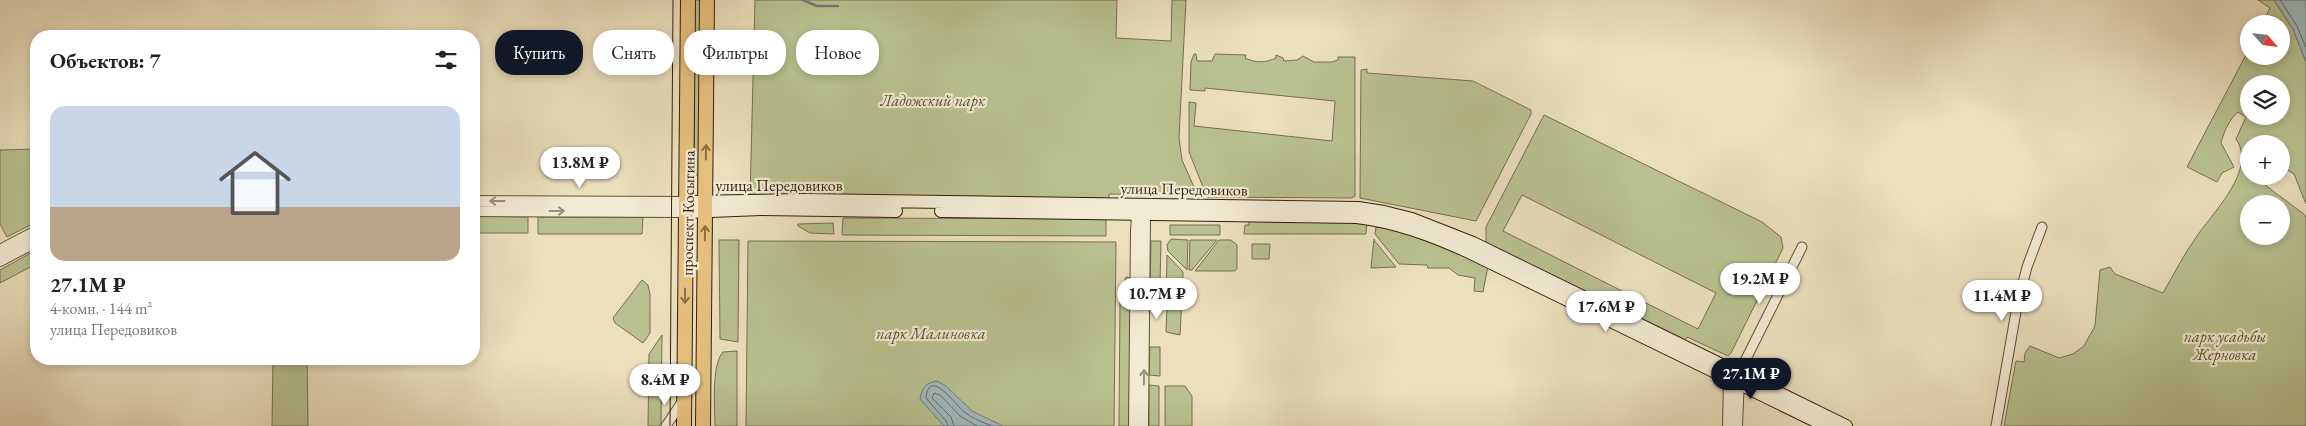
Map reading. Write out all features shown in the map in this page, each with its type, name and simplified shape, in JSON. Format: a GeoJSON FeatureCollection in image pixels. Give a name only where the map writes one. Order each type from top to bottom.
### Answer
{"type":"FeatureCollection","features":[{"type":"Feature","properties":{"kind":"main road","name":"проспект Косыгина"},"geometry":{"type":"LineString","coordinates":[[684,426],[688,0]]}},
{"type":"Feature","properties":{"kind":"main road","name":"проспект Косыгина"},"geometry":{"type":"LineString","coordinates":[[703,426],[707,0]]}},
{"type":"Feature","properties":{"kind":"main road","name":"улица Передовиков"},"geometry":{"type":"LineString","coordinates":[[686,207],[804,200],[1141,211],[1358,208],[1384,212],[1412,218],[1473,243],[1826,426]]}},
{"type":"Feature","properties":{"kind":"main road","name":"улица Передовиков"},"geometry":{"type":"LineString","coordinates":[[1736,379],[1846,426]]}},
{"type":"Feature","properties":{"kind":"street","name":"улица Передовиков"},"geometry":{"type":"LineString","coordinates":[[480,201],[686,207]]}},
{"type":"Feature","properties":{"kind":"street","name":"улица Передовиков"},"geometry":{"type":"LineString","coordinates":[[480,211],[686,207]]}},
{"type":"Feature","properties":{"kind":"street"},"geometry":{"type":"LineString","coordinates":[[1134,426],[1141,211]]}},
{"type":"Feature","properties":{"kind":"street"},"geometry":{"type":"LineString","coordinates":[[1141,211],[1143,426]]}},
{"type":"Feature","properties":{"kind":"street"},"geometry":{"type":"LineString","coordinates":[[1996,426],[2017,306],[2027,266],[2042,226]]}},
{"type":"Feature","properties":{"kind":"street"},"geometry":{"type":"LineString","coordinates":[[0,250],[30,234]]}},
{"type":"Feature","properties":{"kind":"street"},"geometry":{"type":"LineString","coordinates":[[0,261],[30,245]]}},
{"type":"Feature","properties":{"kind":"street"},"geometry":{"type":"LineString","coordinates":[[1728,426],[1736,379],[1802,247]]}},
{"type":"Feature","properties":{"kind":"street"},"geometry":{"type":"LineString","coordinates":[[1736,379],[1737,426]]}},
{"type":"Feature","properties":{"kind":"street"},"geometry":{"type":"LineString","coordinates":[[666,426],[684,399]]}},
{"type":"Feature","properties":{"kind":"green space"},"geometry":{"type":"Polygon","coordinates":[[[695,0],[700,0],[700,30],[695,30],[695,0]]]}},
{"type":"Feature","properties":{"kind":"green space","name":"Ладожский парк"},"geometry":{"type":"Polygon","coordinates":[[[755,0],[1117,0],[1116,38],[1171,41],[1172,0],[1186,0],[1179,138],[1182,160],[1194,187],[1193,195],[1109,194],[1109,199],[750,198],[753,75],[786,75],[786,30],[754,30],[755,0]]]}},
{"type":"Feature","properties":{"kind":"green space","name":"парк усадьбы Жерновка"},"geometry":{"type":"Polygon","coordinates":[[[2258,0],[2274,0],[2284,15],[2266,15],[2270,8],[2258,0]]]}},
{"type":"Feature","properties":{"kind":"green space","name":"парк усадьбы Жерновка"},"geometry":{"type":"Polygon","coordinates":[[[2290,24],[2306,62],[2306,204],[2294,174],[2290,172],[2290,135],[2240,135],[2240,149],[2236,139],[2242,125],[2290,125],[2290,75],[2240,75],[2240,113],[2238,112],[2227,126],[2221,143],[2234,167],[2222,173],[2217,182],[2187,167],[2241,65],[2290,65],[2290,24]]]}},
{"type":"Feature","properties":{"kind":"green space"},"geometry":{"type":"Polygon","coordinates":[[[1194,54],[1196,54],[1197,61],[1212,61],[1215,54],[1246,55],[1245,58],[1260,62],[1276,58],[1276,55],[1283,58],[1284,61],[1297,60],[1303,56],[1314,62],[1332,62],[1338,60],[1338,57],[1355,57],[1355,196],[1352,198],[1207,197],[1189,152],[1189,102],[1196,103],[1194,126],[1332,141],[1335,101],[1205,88],[1205,91],[1190,90],[1191,62],[1194,54]]]}},
{"type":"Feature","properties":{"kind":"green space"},"geometry":{"type":"Polygon","coordinates":[[[1367,69],[1367,73],[1473,81],[1531,110],[1531,114],[1476,221],[1360,198],[1361,70],[1367,69]]]}},
{"type":"Feature","properties":{"kind":"green space"},"geometry":{"type":"Polygon","coordinates":[[[695,75],[700,75],[699,175],[694,175],[695,75]]]}},
{"type":"Feature","properties":{"kind":"green space"},"geometry":{"type":"Polygon","coordinates":[[[1544,115],[1762,222],[1781,237],[1783,248],[1728,356],[1687,337],[1685,340],[1625,311],[1632,296],[1698,329],[1716,293],[1522,195],[1503,231],[1624,292],[1617,307],[1486,244],[1486,227],[1544,115]]]}},
{"type":"Feature","properties":{"kind":"green space"},"geometry":{"type":"Polygon","coordinates":[[[30,149],[30,225],[7,237],[0,224],[0,150],[30,149]]]}},
{"type":"Feature","properties":{"kind":"green space","name":"парк усадьбы Жерновка"},"geometry":{"type":"Polygon","coordinates":[[[2240,167],[2240,185],[2265,185],[2278,195],[2240,195],[2240,245],[2290,245],[2290,204],[2305,215],[2306,218],[2306,426],[2004,426],[2016,361],[2024,362],[2025,353],[2030,346],[2059,358],[2073,354],[2084,346],[2095,326],[2100,270],[2110,267],[2115,274],[2163,293],[2183,257],[2231,190],[2240,167]]]}},
{"type":"Feature","properties":{"kind":"green space"},"geometry":{"type":"Polygon","coordinates":[[[480,216],[528,217],[528,233],[480,233],[480,216]]]}},
{"type":"Feature","properties":{"kind":"green space"},"geometry":{"type":"Polygon","coordinates":[[[538,217],[643,217],[642,234],[538,234],[538,217]]]}},
{"type":"Feature","properties":{"kind":"green space"},"geometry":{"type":"Polygon","coordinates":[[[843,218],[1106,219],[1106,236],[842,235],[843,218]]]}},
{"type":"Feature","properties":{"kind":"green space"},"geometry":{"type":"Polygon","coordinates":[[[1249,220],[1367,222],[1366,234],[1244,234],[1245,225],[1249,225],[1249,220]]]}},
{"type":"Feature","properties":{"kind":"green space"},"geometry":{"type":"Polygon","coordinates":[[[833,223],[834,234],[810,233],[798,226],[798,224],[833,223]]]}},
{"type":"Feature","properties":{"kind":"green space"},"geometry":{"type":"Polygon","coordinates":[[[1170,225],[1220,225],[1220,235],[1170,235],[1170,225]]]}},
{"type":"Feature","properties":{"kind":"green space"},"geometry":{"type":"Polygon","coordinates":[[[1376,227],[1409,231],[1488,266],[1483,292],[1474,291],[1475,278],[1458,275],[1449,268],[1428,268],[1427,265],[1399,264],[1375,234],[1376,227]]]}},
{"type":"Feature","properties":{"kind":"green space"},"geometry":{"type":"Polygon","coordinates":[[[1171,239],[1188,240],[1187,270],[1168,251],[1167,245],[1171,239]]]}},
{"type":"Feature","properties":{"kind":"green space"},"geometry":{"type":"Polygon","coordinates":[[[719,240],[739,240],[738,342],[720,339],[719,240]]]}},
{"type":"Feature","properties":{"kind":"green space"},"geometry":{"type":"Polygon","coordinates":[[[1190,240],[1217,240],[1192,270],[1189,270],[1190,240]]]}},
{"type":"Feature","properties":{"kind":"green space"},"geometry":{"type":"Polygon","coordinates":[[[1219,240],[1231,240],[1237,245],[1237,269],[1235,271],[1195,271],[1219,240]]]}},
{"type":"Feature","properties":{"kind":"green space"},"geometry":{"type":"Polygon","coordinates":[[[1374,240],[1396,267],[1371,268],[1374,240]]]}},
{"type":"Feature","properties":{"kind":"green space","name":"парк Малиновка"},"geometry":{"type":"Polygon","coordinates":[[[748,241],[1116,242],[1114,426],[746,426],[748,241]]]}},
{"type":"Feature","properties":{"kind":"green space"},"geometry":{"type":"Polygon","coordinates":[[[1151,241],[1161,241],[1160,283],[1150,283],[1151,241]]]}},
{"type":"Feature","properties":{"kind":"green space"},"geometry":{"type":"Polygon","coordinates":[[[1252,244],[1270,244],[1269,259],[1252,259],[1252,244]]]}},
{"type":"Feature","properties":{"kind":"green space"},"geometry":{"type":"Polygon","coordinates":[[[30,253],[30,267],[0,283],[0,270],[30,253]]]}},
{"type":"Feature","properties":{"kind":"green space"},"geometry":{"type":"Polygon","coordinates":[[[1167,255],[1183,272],[1182,295],[1166,302],[1167,255]]]}},
{"type":"Feature","properties":{"kind":"green space"},"geometry":{"type":"Polygon","coordinates":[[[1126,277],[1131,278],[1129,426],[1119,426],[1120,296],[1126,277]]]}},
{"type":"Feature","properties":{"kind":"green space"},"geometry":{"type":"Polygon","coordinates":[[[642,280],[648,285],[650,294],[650,333],[643,343],[615,323],[613,318],[642,280]]]}},
{"type":"Feature","properties":{"kind":"green space"},"geometry":{"type":"Polygon","coordinates":[[[1182,297],[1180,335],[1166,332],[1167,304],[1182,297]]]}},
{"type":"Feature","properties":{"kind":"green space"},"geometry":{"type":"Polygon","coordinates":[[[662,335],[661,423],[659,426],[648,426],[649,354],[662,335]]]}},
{"type":"Feature","properties":{"kind":"green space"},"geometry":{"type":"Polygon","coordinates":[[[1150,347],[1160,347],[1160,376],[1149,375],[1150,347]]]}},
{"type":"Feature","properties":{"kind":"green space"},"geometry":{"type":"Polygon","coordinates":[[[737,351],[737,426],[715,426],[714,387],[719,358],[723,352],[737,351]]]}},
{"type":"Feature","properties":{"kind":"green space"},"geometry":{"type":"Polygon","coordinates":[[[273,365],[307,365],[308,426],[272,426],[273,365]]]}},
{"type":"Feature","properties":{"kind":"green space"},"geometry":{"type":"Polygon","coordinates":[[[1149,385],[1159,386],[1159,426],[1149,426],[1149,385]]]}},
{"type":"Feature","properties":{"kind":"green space"},"geometry":{"type":"Polygon","coordinates":[[[1165,386],[1185,386],[1192,396],[1192,426],[1165,426],[1165,386]]]}},
{"type":"Feature","properties":{"kind":"water"},"geometry":{"type":"Polygon","coordinates":[[[2274,0],[2306,0],[2306,62],[2290,24],[2290,15],[2284,15],[2274,0]]]}},
{"type":"Feature","properties":{"kind":"water"},"geometry":{"type":"Polygon","coordinates":[[[937,381],[946,386],[972,411],[1003,426],[944,426],[920,399],[925,387],[937,381]]]}},
{"type":"Feature","properties":{"kind":"waterway"},"geometry":{"type":"LineString","coordinates":[[803,0],[817,6],[838,6]]}},
{"type":"Feature","properties":{"kind":"tram line"},"geometry":{"type":"LineString","coordinates":[[670,426],[673,0]]}}]}
